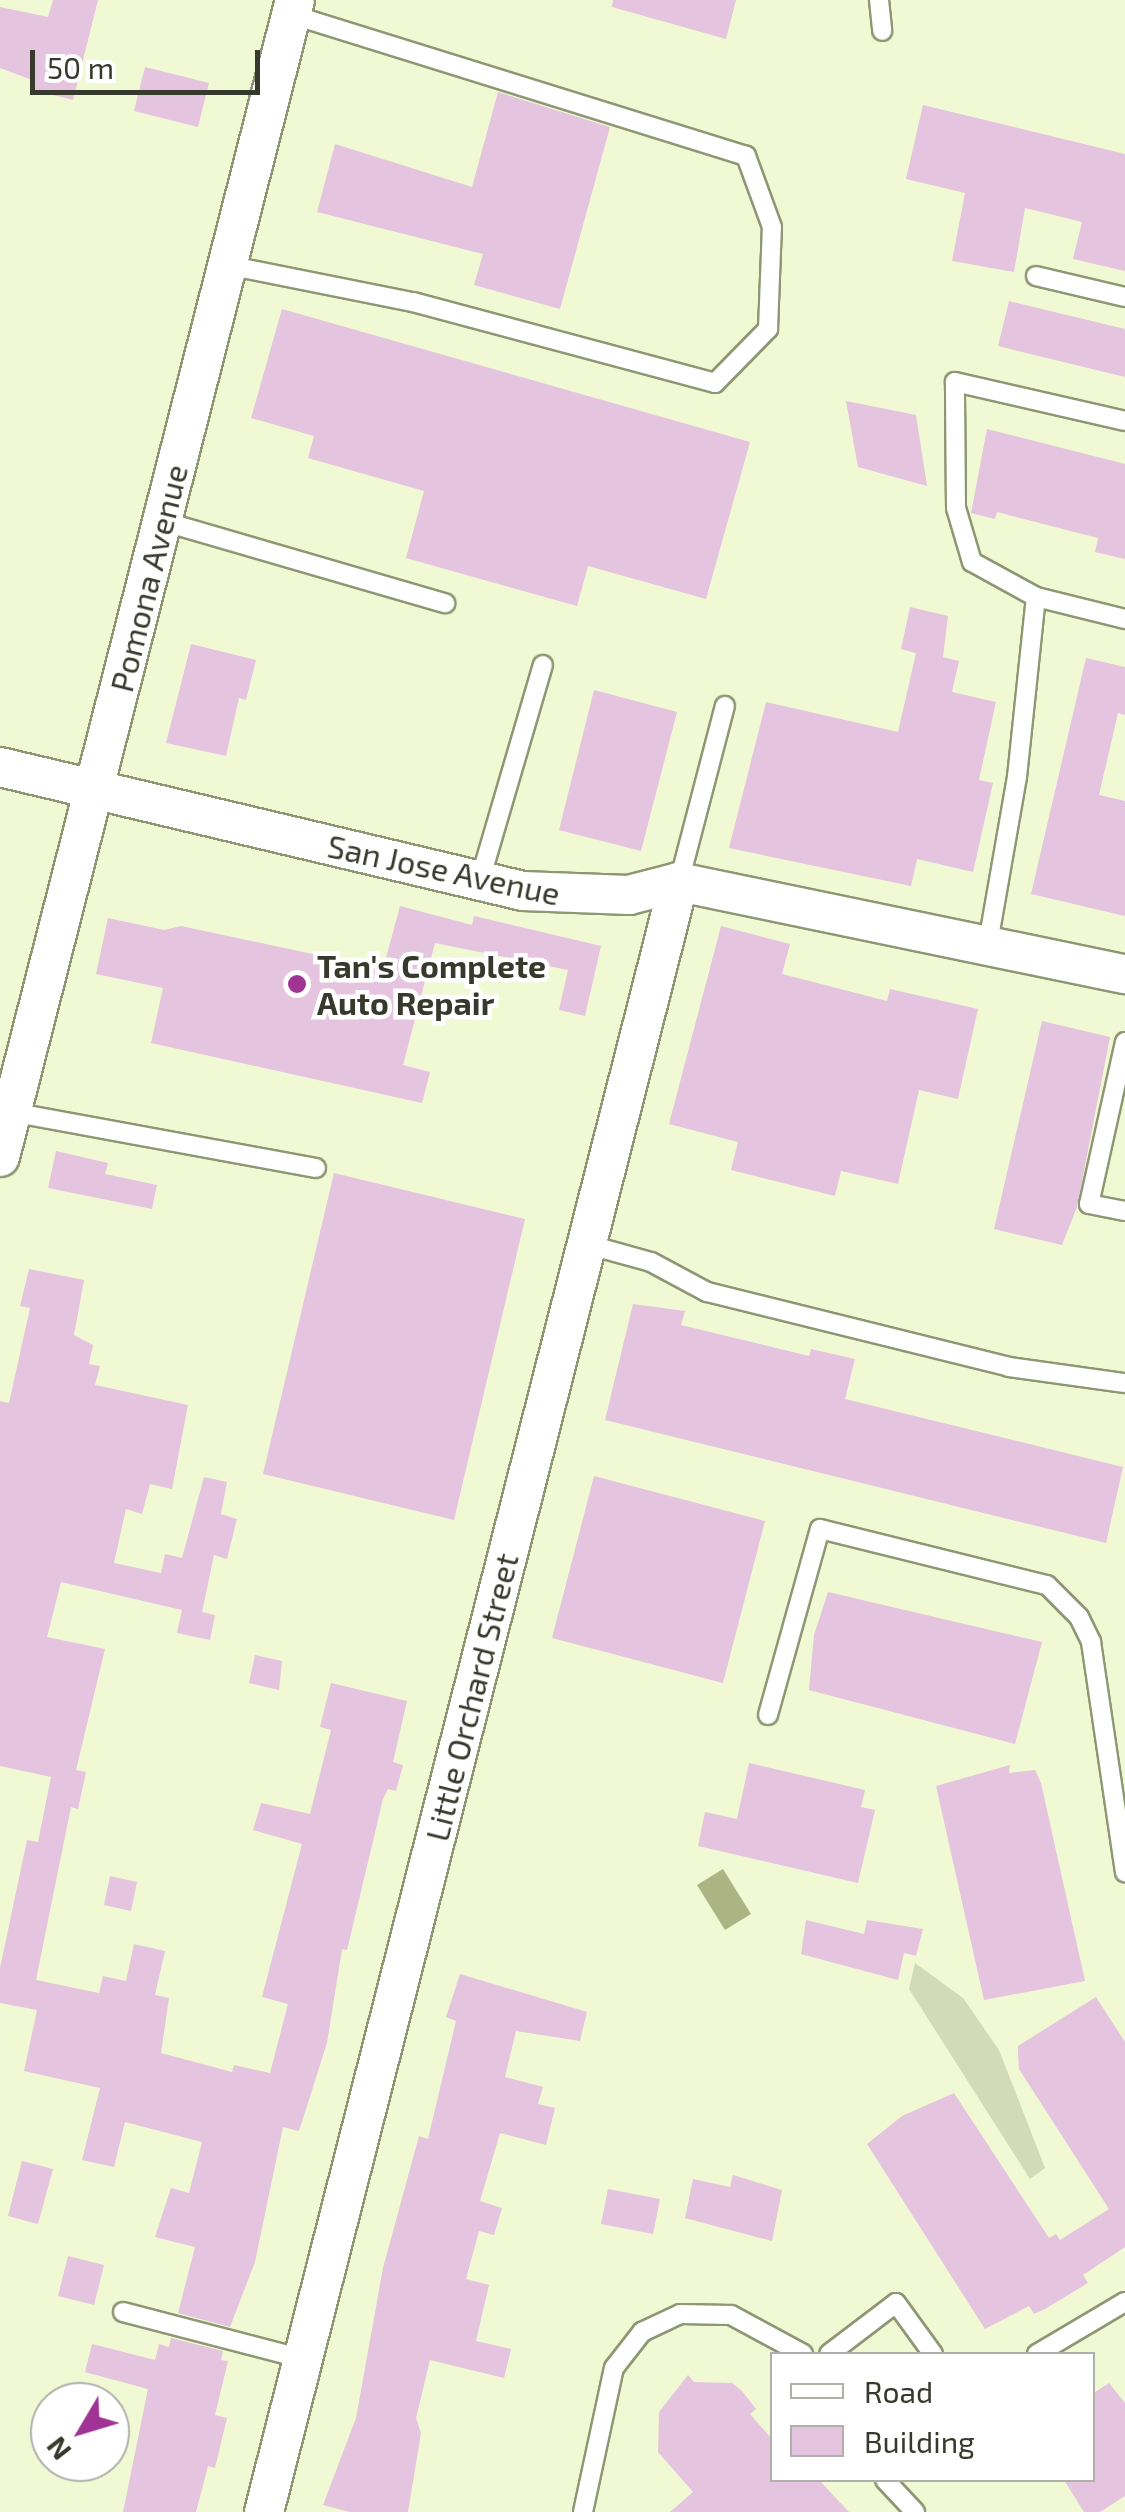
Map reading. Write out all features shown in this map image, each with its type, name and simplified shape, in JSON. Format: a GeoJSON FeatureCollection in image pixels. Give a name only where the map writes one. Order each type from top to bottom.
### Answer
{"type":"FeatureCollection","features":[{"type":"Feature","properties":{"kind":"street","name":"Pomona Avenue"},"geometry":{"type":"LineString","coordinates":[[0,1156],[293,7]]}},
{"type":"Feature","properties":{"kind":"street","name":"San Jose Avenue"},"geometry":{"type":"LineString","coordinates":[[0,767],[480,880],[578,897],[629,895],[680,882],[1125,974]]}},
{"type":"Feature","properties":{"kind":"street","name":"Little Orchard Street"},"geometry":{"type":"LineString","coordinates":[[264,2512],[680,882]]}},
{"type":"Feature","properties":{"kind":"lane"},"geometry":{"type":"LineString","coordinates":[[879,0],[882,31]]}},
{"type":"Feature","properties":{"kind":"lane"},"geometry":{"type":"LineString","coordinates":[[228,265],[414,302],[715,383],[768,329],[772,228],[746,156],[293,7]]}},
{"type":"Feature","properties":{"kind":"lane"},"geometry":{"type":"LineString","coordinates":[[1036,276],[1125,297]]}},
{"type":"Feature","properties":{"kind":"lane"},"geometry":{"type":"LineString","coordinates":[[1125,421],[956,382],[956,508],[972,562],[1036,596],[1125,619]]}},
{"type":"Feature","properties":{"kind":"lane"},"geometry":{"type":"LineString","coordinates":[[162,521],[445,603]]}},
{"type":"Feature","properties":{"kind":"lane"},"geometry":{"type":"LineString","coordinates":[[988,943],[1017,777],[1036,596]]}},
{"type":"Feature","properties":{"kind":"lane"},"geometry":{"type":"LineString","coordinates":[[480,880],[543,665]]}},
{"type":"Feature","properties":{"kind":"lane"},"geometry":{"type":"LineString","coordinates":[[680,882],[725,706]]}},
{"type":"Feature","properties":{"kind":"lane"},"geometry":{"type":"LineString","coordinates":[[1125,1042],[1089,1204],[1125,1212]]}},
{"type":"Feature","properties":{"kind":"lane"},"geometry":{"type":"LineString","coordinates":[[12,1112],[316,1168]]}},
{"type":"Feature","properties":{"kind":"lane"},"geometry":{"type":"LineString","coordinates":[[586,1244],[651,1262],[707,1292],[1009,1367],[1125,1383]]}},
{"type":"Feature","properties":{"kind":"lane"},"geometry":{"type":"LineString","coordinates":[[768,1715],[820,1529],[1047,1585],[1079,1617],[1090,1642],[1125,1873]]}},
{"type":"Feature","properties":{"kind":"lane"},"geometry":{"type":"LineString","coordinates":[[1040,2352],[1125,2302]]}},
{"type":"Feature","properties":{"kind":"lane"},"geometry":{"type":"LineString","coordinates":[[832,2352],[896,2303],[932,2352]]}},
{"type":"Feature","properties":{"kind":"lane"},"geometry":{"type":"LineString","coordinates":[[123,2312],[303,2359]]}},
{"type":"Feature","properties":{"kind":"lane"},"geometry":{"type":"LineString","coordinates":[[583,2512],[614,2368],[642,2332],[680,2314],[731,2315],[798,2352]]}},
{"type":"Feature","properties":{"kind":"lane"},"geometry":{"type":"LineString","coordinates":[[887,2482],[915,2512]]}},
{"type":"Feature","properties":{"kind":"shaded area"},"geometry":{"type":"Polygon","coordinates":[[[723,1869],[751,1914],[725,1930],[697,1885],[723,1869]]]}},
{"type":"Feature","properties":{"kind":"shaded area"},"geometry":{"type":"Polygon","coordinates":[[[915,1963],[963,1998],[999,2050],[1045,2168],[1030,2179],[909,1989],[915,1963]]]}},
{"type":"Feature","properties":{"kind":"building"},"geometry":{"type":"Polygon","coordinates":[[[53,0],[98,0],[73,100],[30,89],[32,80],[0,68],[0,7],[48,17],[53,0]]]}},
{"type":"Feature","properties":{"kind":"building"},"geometry":{"type":"Polygon","coordinates":[[[613,0],[736,0],[726,39],[612,7],[613,0]]]}},
{"type":"Feature","properties":{"kind":"building"},"geometry":{"type":"Polygon","coordinates":[[[145,67],[209,83],[198,127],[134,111],[145,67]]]}},
{"type":"Feature","properties":{"kind":"building"},"geometry":{"type":"Polygon","coordinates":[[[498,92],[610,127],[560,309],[474,285],[483,254],[317,212],[335,144],[472,187],[498,92]]]}},
{"type":"Feature","properties":{"kind":"building"},"geometry":{"type":"Polygon","coordinates":[[[923,105],[1125,154],[1125,271],[1073,259],[1082,222],[1025,208],[1014,272],[952,261],[965,193],[906,179],[923,105]]]}},
{"type":"Feature","properties":{"kind":"building"},"geometry":{"type":"Polygon","coordinates":[[[1009,301],[1125,329],[1125,377],[998,346],[1009,301]]]}},
{"type":"Feature","properties":{"kind":"building"},"geometry":{"type":"Polygon","coordinates":[[[282,309],[750,442],[706,599],[588,566],[577,606],[406,558],[424,491],[308,458],[314,436],[251,418],[282,309]]]}},
{"type":"Feature","properties":{"kind":"building"},"geometry":{"type":"Polygon","coordinates":[[[846,401],[916,415],[927,486],[858,467],[846,401]]]}},
{"type":"Feature","properties":{"kind":"building"},"geometry":{"type":"Polygon","coordinates":[[[987,429],[1125,464],[1125,559],[1095,552],[1098,538],[997,512],[995,519],[971,513],[987,429]]]}},
{"type":"Feature","properties":{"kind":"building"},"geometry":{"type":"Polygon","coordinates":[[[910,607],[948,616],[943,657],[959,661],[952,692],[996,702],[979,780],[993,783],[973,872],[917,859],[911,886],[729,848],[766,702],[898,732],[916,653],[901,649],[910,607]]]}},
{"type":"Feature","properties":{"kind":"building"},"geometry":{"type":"Polygon","coordinates":[[[191,644],[256,660],[246,700],[239,698],[226,756],[166,743],[191,644]]]}},
{"type":"Feature","properties":{"kind":"building"},"geometry":{"type":"Polygon","coordinates":[[[1086,658],[1125,667],[1125,715],[1118,713],[1099,795],[1125,801],[1125,916],[1031,894],[1086,658]]]}},
{"type":"Feature","properties":{"kind":"building"},"geometry":{"type":"Polygon","coordinates":[[[594,690],[677,712],[641,851],[559,830],[594,690]]]}},
{"type":"Feature","properties":{"kind":"building"},"geometry":{"type":"Polygon","coordinates":[[[400,906],[472,925],[474,916],[601,946],[585,1016],[559,1010],[568,970],[435,943],[403,1065],[430,1072],[422,1103],[151,1043],[163,988],[96,974],[108,918],[164,930],[181,926],[383,969],[400,906]]]}},
{"type":"Feature","properties":{"kind":"building"},"geometry":{"type":"Polygon","coordinates":[[[721,926],[790,944],[782,974],[887,1001],[890,989],[978,1009],[958,1099],[919,1090],[898,1184],[841,1171],[835,1196],[731,1170],[738,1142],[669,1124],[721,926]]]}},
{"type":"Feature","properties":{"kind":"building"},"geometry":{"type":"Polygon","coordinates":[[[1042,1021],[1110,1037],[1077,1207],[1062,1245],[994,1229],[1042,1021]]]}},
{"type":"Feature","properties":{"kind":"building"},"geometry":{"type":"Polygon","coordinates":[[[56,1151],[108,1163],[105,1174],[157,1185],[152,1209],[48,1188],[56,1151]]]}},
{"type":"Feature","properties":{"kind":"building"},"geometry":{"type":"Polygon","coordinates":[[[334,1173],[525,1219],[454,1520],[263,1474],[334,1173]]]}},
{"type":"Feature","properties":{"kind":"building"},"geometry":{"type":"Polygon","coordinates":[[[29,1269],[84,1280],[74,1335],[93,1345],[89,1364],[100,1366],[95,1385],[188,1405],[172,1489],[150,1484],[142,1514],[126,1509],[114,1563],[161,1573],[165,1554],[182,1558],[204,1477],[227,1482],[221,1514],[237,1519],[227,1559],[214,1555],[202,1612],[215,1615],[210,1640],[177,1633],[182,1610],[61,1582],[47,1637],[105,1649],[76,1770],[86,1772],[78,1809],[71,1807],[36,1980],[99,1993],[103,1976],[126,1981],[134,1944],[165,1951],[155,1995],[169,1998],[161,2053],[232,2072],[234,2065],[270,2073],[288,2004],[262,1997],[302,1844],[253,1830],[261,1803],[310,1814],[331,1730],[320,1727],[331,1683],[407,1701],[393,1762],[403,1765],[396,1791],[388,1789],[383,1799],[347,1950],[342,1949],[327,2043],[299,2131],[283,2127],[255,2262],[230,2327],[178,2313],[195,2247],[155,2237],[171,2188],[189,2193],[202,2142],[125,2122],[114,2167],[82,2160],[100,2088],[24,2071],[37,2010],[0,2003],[0,1968],[27,1840],[38,1842],[51,1777],[0,1766],[0,1401],[9,1403],[30,1308],[20,1306],[29,1269]]]}},
{"type":"Feature","properties":{"kind":"building"},"geometry":{"type":"Polygon","coordinates":[[[633,1304],[685,1311],[681,1325],[809,1356],[811,1349],[855,1359],[845,1399],[1123,1467],[1106,1543],[605,1420],[633,1304]]]}},
{"type":"Feature","properties":{"kind":"building"},"geometry":{"type":"Polygon","coordinates":[[[594,1476],[765,1521],[723,1683],[552,1638],[594,1476]]]}},
{"type":"Feature","properties":{"kind":"building"},"geometry":{"type":"Polygon","coordinates":[[[828,1592],[1042,1642],[1015,1744],[809,1690],[814,1635],[828,1592]]]}},
{"type":"Feature","properties":{"kind":"building"},"geometry":{"type":"Polygon","coordinates":[[[255,1655],[282,1661],[279,1690],[249,1683],[255,1655]]]}},
{"type":"Feature","properties":{"kind":"building"},"geometry":{"type":"Polygon","coordinates":[[[749,1763],[865,1790],[861,1807],[875,1810],[858,1883],[698,1846],[705,1812],[737,1819],[749,1763]]]}},
{"type":"Feature","properties":{"kind":"building"},"geometry":{"type":"Polygon","coordinates":[[[1010,1765],[1009,1773],[1035,1770],[1041,1783],[1085,1981],[984,2000],[936,1786],[1010,1765]]]}},
{"type":"Feature","properties":{"kind":"building"},"geometry":{"type":"Polygon","coordinates":[[[110,1876],[137,1882],[131,1911],[104,1905],[110,1876]]]}},
{"type":"Feature","properties":{"kind":"building"},"geometry":{"type":"Polygon","coordinates":[[[806,1920],[864,1934],[867,1920],[923,1929],[916,1956],[904,1953],[898,1980],[801,1954],[806,1920]]]}},
{"type":"Feature","properties":{"kind":"building"},"geometry":{"type":"Polygon","coordinates":[[[460,1974],[587,2012],[580,2041],[516,2031],[505,2077],[543,2087],[538,2104],[555,2108],[546,2145],[500,2133],[480,2201],[502,2208],[494,2235],[479,2231],[466,2279],[489,2285],[476,2341],[511,2349],[504,2378],[430,2360],[416,2418],[421,2433],[408,2512],[350,2512],[323,2505],[356,2418],[383,2268],[419,2136],[428,2139],[456,2021],[446,2017],[460,1974]]]}},
{"type":"Feature","properties":{"kind":"building"},"geometry":{"type":"Polygon","coordinates":[[[1096,1997],[1125,2042],[1125,2247],[1083,2275],[1088,2283],[1045,2309],[1034,2314],[1029,2306],[985,2329],[867,2144],[902,2116],[954,2093],[1049,2238],[1056,2234],[1060,2240],[1109,2209],[1019,2069],[1018,2053],[1018,2046],[1096,1997]]]}},
{"type":"Feature","properties":{"kind":"building"},"geometry":{"type":"Polygon","coordinates":[[[22,2161],[53,2169],[38,2224],[8,2216],[22,2161]]]}},
{"type":"Feature","properties":{"kind":"building"},"geometry":{"type":"Polygon","coordinates":[[[733,2175],[782,2190],[772,2241],[685,2218],[693,2179],[730,2187],[733,2175]]]}},
{"type":"Feature","properties":{"kind":"building"},"geometry":{"type":"Polygon","coordinates":[[[608,2189],[660,2199],[653,2234],[601,2224],[608,2189]]]}},
{"type":"Feature","properties":{"kind":"building"},"geometry":{"type":"Polygon","coordinates":[[[68,2256],[104,2265],[94,2305],[58,2296],[68,2256]]]}},
{"type":"Feature","properties":{"kind":"building"},"geometry":{"type":"Polygon","coordinates":[[[171,2338],[223,2351],[221,2360],[228,2361],[215,2415],[227,2418],[215,2468],[208,2466],[196,2512],[123,2512],[148,2389],[85,2372],[92,2344],[155,2360],[159,2344],[169,2347],[171,2338]]]}},
{"type":"Feature","properties":{"kind":"building"},"geometry":{"type":"Polygon","coordinates":[[[688,2375],[694,2382],[732,2383],[756,2409],[750,2414],[770,2437],[770,2482],[821,2482],[849,2512],[670,2512],[693,2492],[658,2452],[659,2412],[688,2375]]]}},
{"type":"Feature","properties":{"kind":"building"},"geometry":{"type":"Polygon","coordinates":[[[1109,2383],[1125,2403],[1125,2496],[1100,2512],[1084,2512],[1065,2482],[1095,2482],[1095,2392],[1109,2383]]]}},
{"type":"Feature","properties":{"kind":"place","name":"Tan's Complete Auto Repair"},"geometry":{"type":"Point","coordinates":[297,984]}}]}
